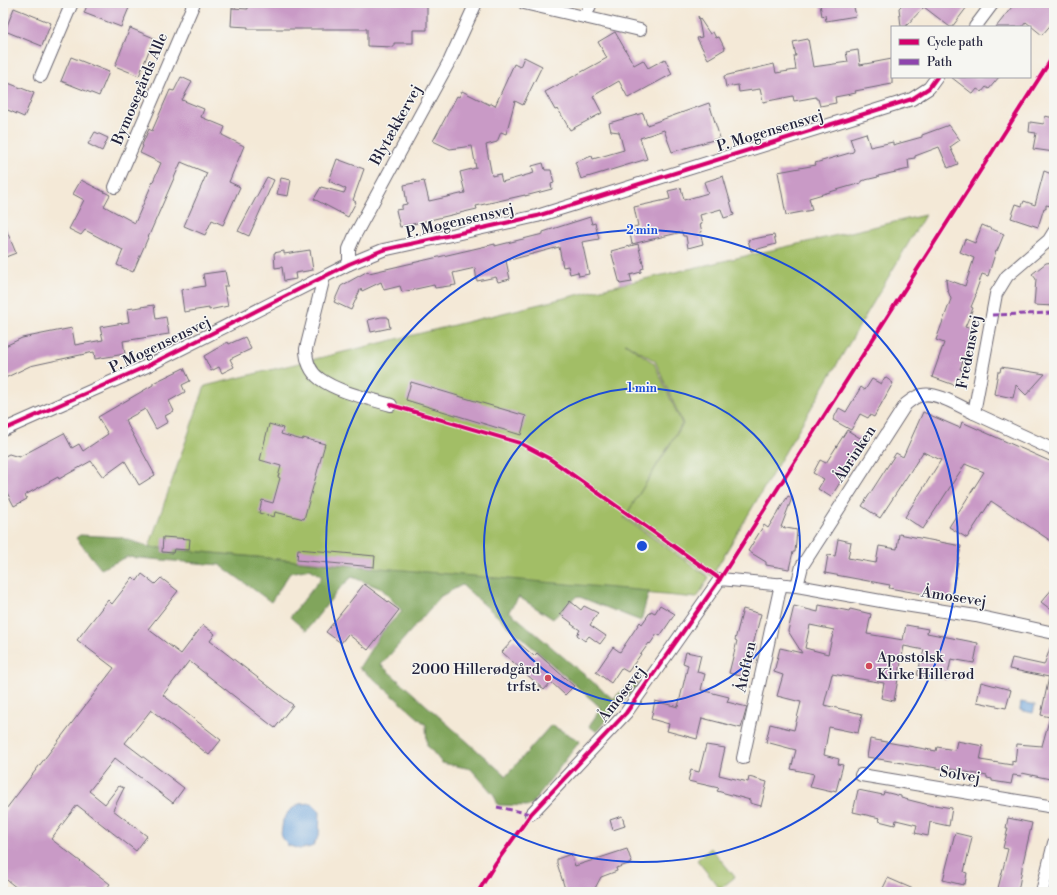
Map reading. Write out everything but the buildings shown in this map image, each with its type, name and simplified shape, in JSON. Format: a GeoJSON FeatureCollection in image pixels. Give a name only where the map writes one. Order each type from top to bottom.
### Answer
{"type":"FeatureCollection","features":[{"type":"Feature","properties":{"kind":"street"},"geometry":{"type":"LineString","coordinates":[[41,76],[72,3]]}},
{"type":"Feature","properties":{"kind":"street","name":"Bymosegårds Alle"},"geometry":{"type":"LineString","coordinates":[[115,187],[194,3]]}},
{"type":"Feature","properties":{"kind":"street","name":"Blytækkervej"},"geometry":{"type":"LineString","coordinates":[[349,264],[349,249],[355,235],[450,60],[476,3]]}},
{"type":"Feature","properties":{"kind":"street"},"geometry":{"type":"LineString","coordinates":[[524,3],[640,30]]}},
{"type":"Feature","properties":{"kind":"street"},"geometry":{"type":"LineString","coordinates":[[585,17],[591,3]]}},
{"type":"Feature","properties":{"kind":"street"},"geometry":{"type":"LineString","coordinates":[[976,26],[993,3]]}},
{"type":"Feature","properties":{"kind":"street","name":"P. Mogensensvej"},"geometry":{"type":"LineString","coordinates":[[3,430],[147,366],[324,276],[383,250],[537,216],[912,99],[929,88],[936,78]]}},
{"type":"Feature","properties":{"kind":"street","name":"Fredensvej"},"geometry":{"type":"LineString","coordinates":[[974,413],[996,294],[1007,276],[1049,240],[1054,232]]}},
{"type":"Feature","properties":{"kind":"street"},"geometry":{"type":"LineString","coordinates":[[324,276],[306,349],[306,360],[319,379],[340,390],[391,405]]}},
{"type":"Feature","properties":{"kind":"street","name":"Åbrinken"},"geometry":{"type":"LineString","coordinates":[[797,586],[802,566],[906,404],[914,398],[924,394],[937,396],[974,413]]}},
{"type":"Feature","properties":{"kind":"street"},"geometry":{"type":"LineString","coordinates":[[974,413],[1054,450]]}},
{"type":"Feature","properties":{"kind":"street","name":"Åmosevej"},"geometry":{"type":"LineString","coordinates":[[531,814],[626,713],[720,579],[797,586],[976,616],[1054,633]]}},
{"type":"Feature","properties":{"kind":"street","name":"Åtoften"},"geometry":{"type":"LineString","coordinates":[[743,758],[781,584]]}},
{"type":"Feature","properties":{"kind":"street","name":"Solvej"},"geometry":{"type":"LineString","coordinates":[[860,775],[1054,807]]}},
{"type":"Feature","properties":{"kind":"street"},"geometry":{"type":"LineString","coordinates":[[1042,892],[1054,843]]}},
{"type":"Feature","properties":{"kind":"green space"},"geometry":{"type":"Polygon","coordinates":[[[925,215],[712,576],[625,517],[624,518],[709,577],[697,598],[149,547],[205,386],[601,289],[925,215]],[[625,343],[654,363],[682,424],[628,512],[683,424],[655,361],[625,343]]]}},
{"type":"Feature","properties":{"kind":"green space"},"geometry":{"type":"Polygon","coordinates":[[[80,535],[120,537],[149,547],[649,591],[641,621],[577,596],[553,619],[519,597],[509,611],[613,699],[630,683],[638,684],[597,732],[589,726],[601,708],[462,585],[441,596],[381,665],[506,776],[551,725],[580,741],[530,806],[498,805],[494,795],[471,769],[442,763],[427,745],[426,725],[373,678],[359,668],[381,633],[402,611],[382,589],[352,577],[340,588],[306,631],[290,617],[322,577],[310,569],[290,573],[271,602],[220,565],[127,557],[101,569],[76,538],[80,535]]]}},
{"type":"Feature","properties":{"kind":"green space"},"geometry":{"type":"Polygon","coordinates":[[[711,848],[735,877],[720,889],[697,860],[711,848]]]}},
{"type":"Feature","properties":{"kind":"water"},"geometry":{"type":"Polygon","coordinates":[[[1021,702],[1035,705],[1033,713],[1020,710],[1021,702]]]}},
{"type":"Feature","properties":{"kind":"water"},"geometry":{"type":"Polygon","coordinates":[[[312,803],[320,812],[319,836],[312,847],[299,849],[287,845],[281,835],[283,820],[289,811],[299,804],[312,803]]]}},
{"type":"Feature","properties":{"kind":"marked path"},"geometry":{"type":"LineString","coordinates":[[992,315],[1054,313]]}},
{"type":"Feature","properties":{"kind":"marked path"},"geometry":{"type":"LineString","coordinates":[[497,807],[531,814]]}},
{"type":"Feature","properties":{"kind":"cycle path"},"geometry":{"type":"LineString","coordinates":[[478,892],[495,864],[531,814],[626,713],[720,579],[1054,55]]}},
{"type":"Feature","properties":{"kind":"cycle path"},"geometry":{"type":"LineString","coordinates":[[3,430],[147,366],[349,264],[383,250],[537,216],[912,99],[929,88],[936,78]]}},
{"type":"Feature","properties":{"kind":"cycle path"},"geometry":{"type":"LineString","coordinates":[[391,405],[520,443],[550,459],[720,579]]}},
{"type":"Feature","properties":{"kind":"place","name":"Apostolsk Kirke Hillerød"},"geometry":{"type":"Point","coordinates":[869,666]}},
{"type":"Feature","properties":{"kind":"place","name":"2000 Hillerødgård trfst."},"geometry":{"type":"Point","coordinates":[548,678]}}]}
